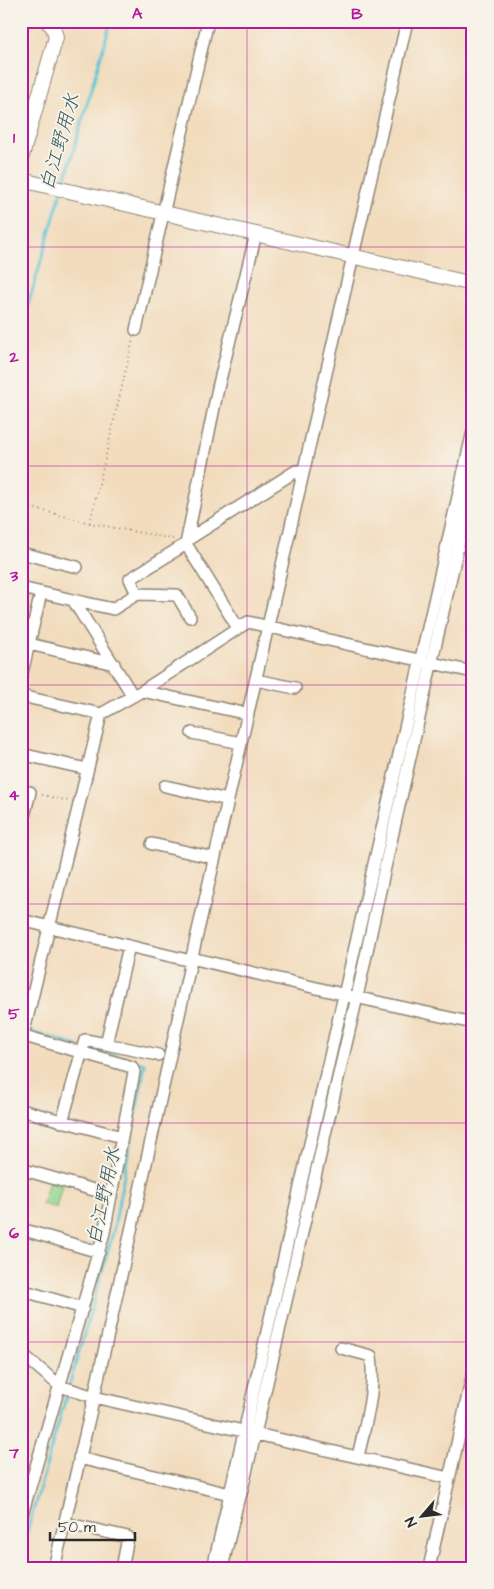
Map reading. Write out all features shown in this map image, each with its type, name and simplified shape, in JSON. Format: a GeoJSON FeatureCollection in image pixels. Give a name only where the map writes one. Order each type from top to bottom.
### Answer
{"type":"FeatureCollection","features":[{"type":"Feature","properties":{"kind":"street"},"geometry":{"type":"LineString","coordinates":[[21,159],[56,37],[53,27],[47,21]]}},
{"type":"Feature","properties":{"kind":"street"},"geometry":{"type":"LineString","coordinates":[[136,330],[208,21]]}},
{"type":"Feature","properties":{"kind":"street"},"geometry":{"type":"LineString","coordinates":[[54,1568],[214,858],[407,21]]}},
{"type":"Feature","properties":{"kind":"street"},"geometry":{"type":"LineString","coordinates":[[21,180],[473,284]]}},
{"type":"Feature","properties":{"kind":"street"},"geometry":{"type":"LineString","coordinates":[[238,628],[186,542],[218,388],[256,234]]}},
{"type":"Feature","properties":{"kind":"street"},"geometry":{"type":"LineString","coordinates":[[213,1568],[230,1494],[250,1431],[351,996],[420,660],[473,430]]}},
{"type":"Feature","properties":{"kind":"street"},"geometry":{"type":"LineString","coordinates":[[137,594],[130,579],[296,471],[303,472]]}},
{"type":"Feature","properties":{"kind":"street"},"geometry":{"type":"LineString","coordinates":[[351,996],[384,872],[473,480]]}},
{"type":"Feature","properties":{"kind":"street"},"geometry":{"type":"LineString","coordinates":[[21,553],[77,567]]}},
{"type":"Feature","properties":{"kind":"street"},"geometry":{"type":"LineString","coordinates":[[21,588],[113,609],[137,594],[177,595],[190,617]]}},
{"type":"Feature","properties":{"kind":"street"},"geometry":{"type":"LineString","coordinates":[[21,677],[40,593]]}},
{"type":"Feature","properties":{"kind":"street"},"geometry":{"type":"LineString","coordinates":[[73,600],[114,664],[138,694],[248,714]]}},
{"type":"Feature","properties":{"kind":"street"},"geometry":{"type":"LineString","coordinates":[[21,696],[100,714],[138,694],[248,622],[473,672]]}},
{"type":"Feature","properties":{"kind":"street"},"geometry":{"type":"LineString","coordinates":[[29,644],[114,664]]}},
{"type":"Feature","properties":{"kind":"street"},"geometry":{"type":"LineString","coordinates":[[256,680],[295,688]]}},
{"type":"Feature","properties":{"kind":"street"},"geometry":{"type":"LineString","coordinates":[[21,1518],[99,1252],[134,1072],[132,1066],[82,1053],[23,1029],[100,714]]}},
{"type":"Feature","properties":{"kind":"street"},"geometry":{"type":"LineString","coordinates":[[192,733],[241,743]]}},
{"type":"Feature","properties":{"kind":"street"},"geometry":{"type":"LineString","coordinates":[[21,754],[87,769]]}},
{"type":"Feature","properties":{"kind":"street"},"geometry":{"type":"LineString","coordinates":[[165,786],[228,800]]}},
{"type":"Feature","properties":{"kind":"street"},"geometry":{"type":"LineString","coordinates":[[21,828],[30,792]]}},
{"type":"Feature","properties":{"kind":"street"},"geometry":{"type":"LineString","coordinates":[[152,844],[214,858]]}},
{"type":"Feature","properties":{"kind":"street"},"geometry":{"type":"LineString","coordinates":[[21,920],[473,1023]]}},
{"type":"Feature","properties":{"kind":"street"},"geometry":{"type":"LineString","coordinates":[[106,1044],[130,946]]}},
{"type":"Feature","properties":{"kind":"street"},"geometry":{"type":"LineString","coordinates":[[62,1122],[85,1040],[158,1055]]}},
{"type":"Feature","properties":{"kind":"street"},"geometry":{"type":"LineString","coordinates":[[21,1110],[122,1138]]}},
{"type":"Feature","properties":{"kind":"street"},"geometry":{"type":"LineString","coordinates":[[21,1168],[111,1195]]}},
{"type":"Feature","properties":{"kind":"street"},"geometry":{"type":"LineString","coordinates":[[21,1230],[99,1252]]}},
{"type":"Feature","properties":{"kind":"street"},"geometry":{"type":"LineString","coordinates":[[21,1290],[83,1308]]}},
{"type":"Feature","properties":{"kind":"street"},"geometry":{"type":"LineString","coordinates":[[341,1348],[370,1356],[372,1361],[371,1393],[358,1457]]}},
{"type":"Feature","properties":{"kind":"street"},"geometry":{"type":"LineString","coordinates":[[25,1357],[60,1386],[94,1397],[250,1431],[449,1478]]}},
{"type":"Feature","properties":{"kind":"street"},"geometry":{"type":"LineString","coordinates":[[430,1568],[473,1373]]}},
{"type":"Feature","properties":{"kind":"street"},"geometry":{"type":"LineString","coordinates":[[222,1568],[238,1496],[241,1494],[250,1431]]}},
{"type":"Feature","properties":{"kind":"street"},"geometry":{"type":"LineString","coordinates":[[79,1458],[230,1494]]}},
{"type":"Feature","properties":{"kind":"street"},"geometry":{"type":"LineString","coordinates":[[64,1523],[128,1538],[123,1564],[126,1568]]}},
{"type":"Feature","properties":{"kind":"path"},"geometry":{"type":"LineString","coordinates":[[90,523],[136,330]]}},
{"type":"Feature","properties":{"kind":"path"},"geometry":{"type":"LineString","coordinates":[[21,505],[90,523],[186,542]]}},
{"type":"Feature","properties":{"kind":"path"},"geometry":{"type":"LineString","coordinates":[[30,792],[79,803]]}},
{"type":"Feature","properties":{"kind":"path"},"geometry":{"type":"LineString","coordinates":[[21,1392],[25,1357]]}},
{"type":"Feature","properties":{"kind":"green space"},"geometry":{"type":"Polygon","coordinates":[[[49,1181],[62,1185],[56,1208],[42,1204],[49,1181]]]}},
{"type":"Feature","properties":{"kind":"waterway","name":"白江野用水"},"geometry":{"type":"LineString","coordinates":[[63,187],[111,21]]}},
{"type":"Feature","properties":{"kind":"waterway","name":"白江野用水"},"geometry":{"type":"LineString","coordinates":[[21,329],[61,193]]}},
{"type":"Feature","properties":{"kind":"waterway","name":"白江野用水"},"geometry":{"type":"LineString","coordinates":[[31,1032],[78,1046]]}},
{"type":"Feature","properties":{"kind":"waterway","name":"白江野用水"},"geometry":{"type":"LineString","coordinates":[[70,1383],[113,1233],[145,1064],[95,1050]]}},
{"type":"Feature","properties":{"kind":"waterway"},"geometry":{"type":"LineString","coordinates":[[266,1362],[294,1239]]}},
{"type":"Feature","properties":{"kind":"waterway","name":"白江野用水"},"geometry":{"type":"LineString","coordinates":[[21,1553],[66,1397]]}}]}
